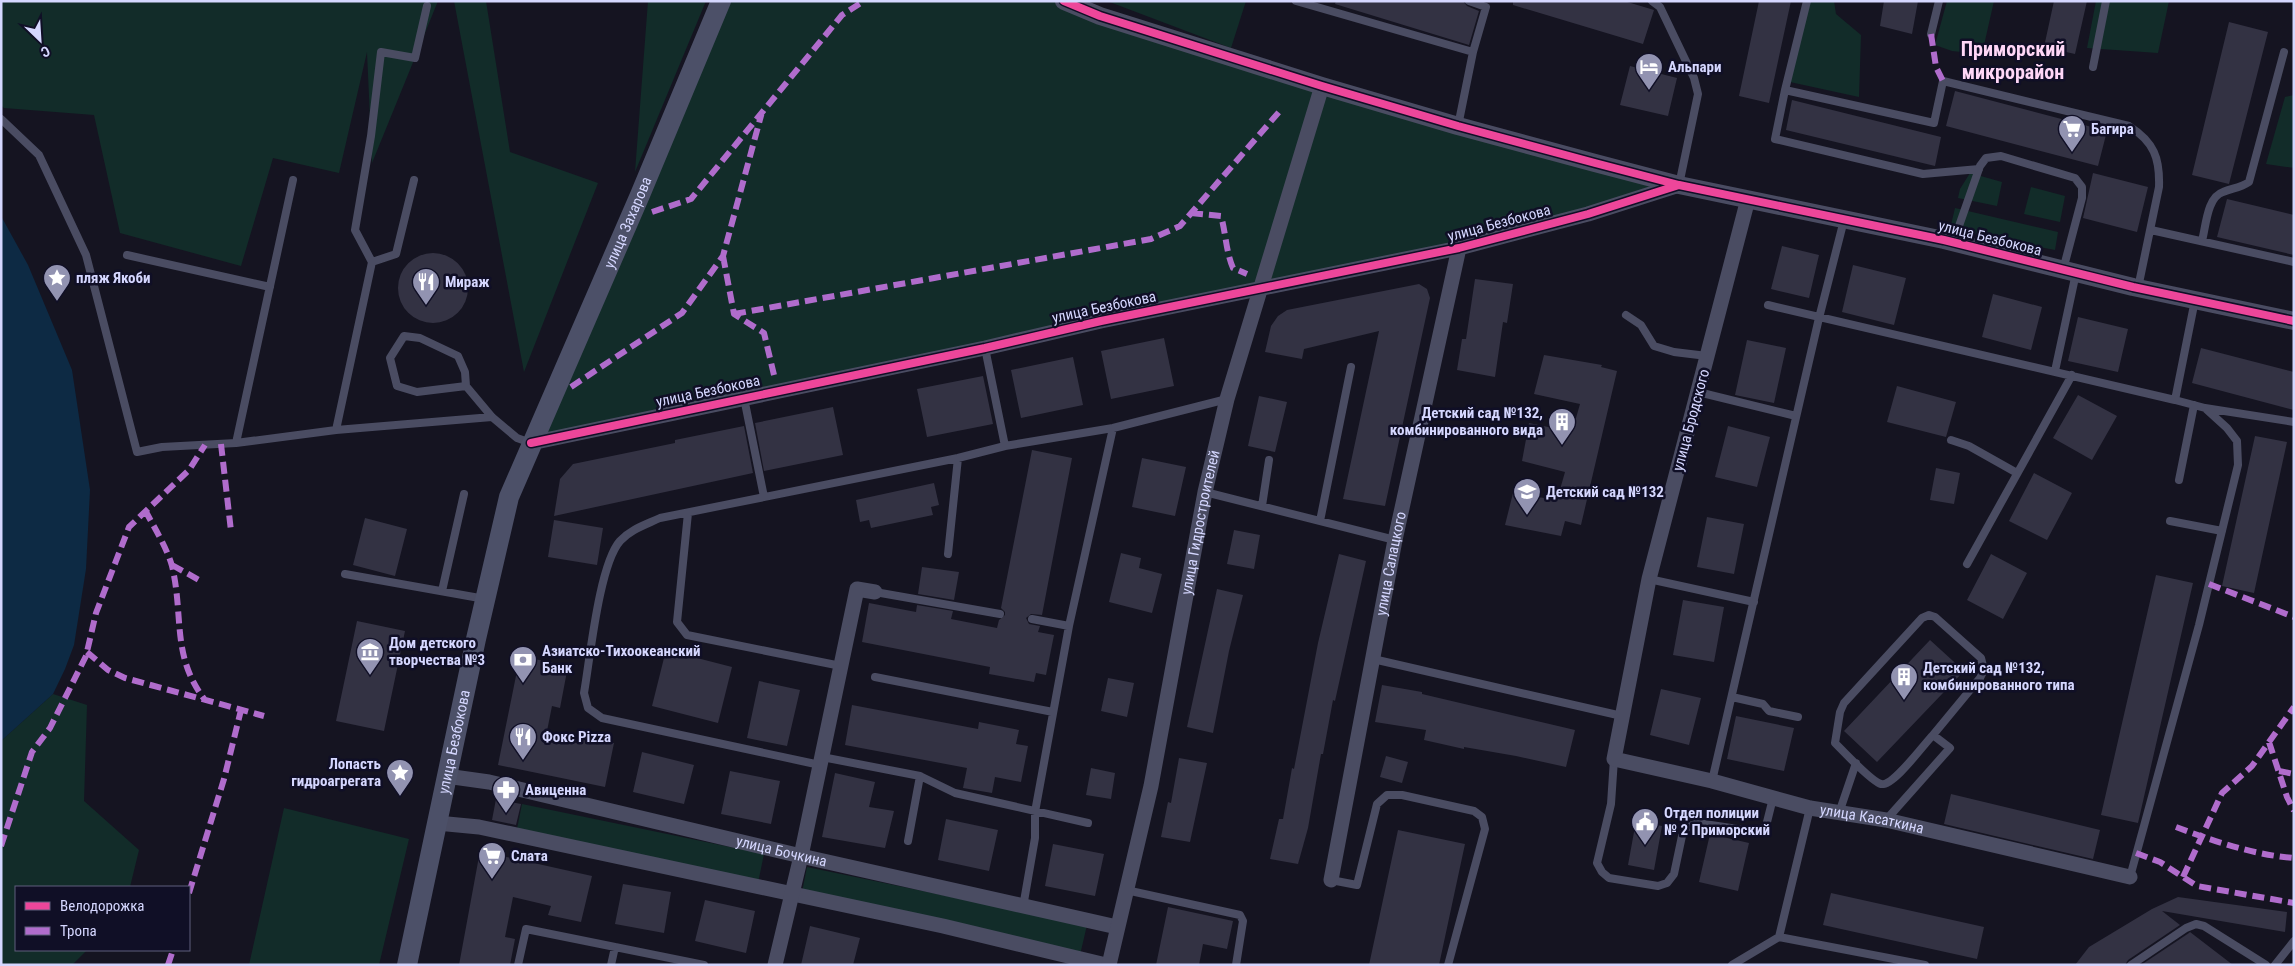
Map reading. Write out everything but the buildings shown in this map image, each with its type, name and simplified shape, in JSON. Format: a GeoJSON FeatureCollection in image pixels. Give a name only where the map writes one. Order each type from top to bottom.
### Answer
{"type":"FeatureCollection","features":[{"type":"Feature","properties":{"kind":"main road","name":"улица Захарова"},"geometry":{"type":"LineString","coordinates":[[531,443],[640,195],[721,1]]}},
{"type":"Feature","properties":{"kind":"main road","name":"улица Безбокова"},"geometry":{"type":"LineString","coordinates":[[407,965],[446,776],[509,497],[531,443]]}},
{"type":"Feature","properties":{"kind":"street","name":"улица Безбокова"},"geometry":{"type":"LineString","coordinates":[[1064,1],[1100,16],[1322,86],[1458,126],[1679,185],[1953,243],[2138,288],[2294,321]]}},
{"type":"Feature","properties":{"kind":"street","name":"улица Гидростроителей"},"geometry":{"type":"LineString","coordinates":[[1108,965],[1151,786],[1205,492],[1227,399],[1322,86]]}},
{"type":"Feature","properties":{"kind":"street","name":"улица Безбокова"},"geometry":{"type":"LineString","coordinates":[[531,443],[985,348],[1101,321],[1458,248],[1588,214],[1679,185]]}},
{"type":"Feature","properties":{"kind":"street","name":"улица Бродского"},"geometry":{"type":"LineString","coordinates":[[1614,759],[1650,579],[1748,199]]}},
{"type":"Feature","properties":{"kind":"street","name":"улица Салацкого"},"geometry":{"type":"LineString","coordinates":[[1331,880],[1395,540],[1458,248]]}},
{"type":"Feature","properties":{"kind":"street"},"geometry":{"type":"LineString","coordinates":[[775,965],[801,856],[857,589],[875,592]]}},
{"type":"Feature","properties":{"kind":"street","name":"улица Касаткина"},"geometry":{"type":"LineString","coordinates":[[1614,759],[1712,781],[1810,808],[1886,820],[2130,877]]}},
{"type":"Feature","properties":{"kind":"street","name":"улица Бочкина"},"geometry":{"type":"LineString","coordinates":[[446,776],[490,782],[801,856],[1117,927]]}},
{"type":"Feature","properties":{"kind":"street"},"geometry":{"type":"LineString","coordinates":[[437,822],[479,828],[943,926],[1108,965]]}},
{"type":"Feature","properties":{"kind":"lane"},"geometry":{"type":"LineString","coordinates":[[1296,1],[1473,52]]}},
{"type":"Feature","properties":{"kind":"lane"},"geometry":{"type":"LineString","coordinates":[[1458,126],[1473,52],[1487,4],[1469,1]]}},
{"type":"Feature","properties":{"kind":"lane"},"geometry":{"type":"LineString","coordinates":[[1652,1],[1660,7],[1694,78],[1698,94],[1679,185]]}},
{"type":"Feature","properties":{"kind":"lane"},"geometry":{"type":"LineString","coordinates":[[1807,1],[1775,139],[1923,174],[1979,169]]}},
{"type":"Feature","properties":{"kind":"lane"},"geometry":{"type":"LineString","coordinates":[[1931,34],[1939,1]]}},
{"type":"Feature","properties":{"kind":"lane"},"geometry":{"type":"LineString","coordinates":[[2093,67],[2106,1]]}},
{"type":"Feature","properties":{"kind":"lane"},"geometry":{"type":"LineString","coordinates":[[336,430],[372,262],[355,230],[371,136],[381,52],[415,58],[427,6]]}},
{"type":"Feature","properties":{"kind":"lane"},"geometry":{"type":"LineString","coordinates":[[2202,241],[2212,201],[2221,192],[2238,189],[2249,182],[2284,52]]}},
{"type":"Feature","properties":{"kind":"lane"},"geometry":{"type":"LineString","coordinates":[[1785,90],[1934,123],[1944,81],[2129,126],[2142,134],[2156,154],[2159,187],[2138,288]]}},
{"type":"Feature","properties":{"kind":"lane"},"geometry":{"type":"LineString","coordinates":[[1,118],[38,155],[86,255],[137,452],[162,447],[236,443],[336,430],[492,417]]}},
{"type":"Feature","properties":{"kind":"lane"},"geometry":{"type":"LineString","coordinates":[[1953,243],[1979,169],[1986,158],[2001,156],[2075,178],[2082,187],[2082,198],[2055,371]]}},
{"type":"Feature","properties":{"kind":"lane"},"geometry":{"type":"LineString","coordinates":[[236,443],[293,180]]}},
{"type":"Feature","properties":{"kind":"lane"},"geometry":{"type":"LineString","coordinates":[[372,262],[396,254],[414,180]]}},
{"type":"Feature","properties":{"kind":"lane"},"geometry":{"type":"LineString","coordinates":[[1712,781],[1819,318],[1844,220]]}},
{"type":"Feature","properties":{"kind":"lane"},"geometry":{"type":"LineString","coordinates":[[2151,230],[2294,262]]}},
{"type":"Feature","properties":{"kind":"lane"},"geometry":{"type":"LineString","coordinates":[[128,255],[270,287]]}},
{"type":"Feature","properties":{"kind":"lane"},"geometry":{"type":"LineString","coordinates":[[2175,400],[2195,300]]}},
{"type":"Feature","properties":{"kind":"lane"},"geometry":{"type":"LineString","coordinates":[[1768,305],[2206,408],[2294,422]]}},
{"type":"Feature","properties":{"kind":"lane"},"geometry":{"type":"LineString","coordinates":[[1626,315],[1640,325],[1654,346],[1674,352],[1708,356]]}},
{"type":"Feature","properties":{"kind":"lane"},"geometry":{"type":"LineString","coordinates":[[466,386],[417,392],[397,386],[390,358],[404,336],[420,338],[458,356],[465,372],[466,386],[492,417],[517,438],[531,443]]}},
{"type":"Feature","properties":{"kind":"lane"},"geometry":{"type":"LineString","coordinates":[[985,348],[1005,446]]}},
{"type":"Feature","properties":{"kind":"lane"},"geometry":{"type":"LineString","coordinates":[[1320,521],[1351,367]]}},
{"type":"Feature","properties":{"kind":"lane"},"geometry":{"type":"LineString","coordinates":[[1967,564],[2072,375]]}},
{"type":"Feature","properties":{"kind":"lane"},"geometry":{"type":"LineString","coordinates":[[1698,392],[1796,416]]}},
{"type":"Feature","properties":{"kind":"lane"},"geometry":{"type":"LineString","coordinates":[[744,398],[764,497]]}},
{"type":"Feature","properties":{"kind":"lane"},"geometry":{"type":"LineString","coordinates":[[1088,824],[955,793],[920,776],[821,761],[602,718],[588,708],[584,693],[605,569],[619,542],[632,530],[660,518],[958,458],[1005,446],[1113,428],[1227,399]]}},
{"type":"Feature","properties":{"kind":"lane"},"geometry":{"type":"LineString","coordinates":[[2179,480],[2194,405]]}},
{"type":"Feature","properties":{"kind":"lane"},"geometry":{"type":"LineString","coordinates":[[2130,877],[2199,624],[2238,465],[2237,440],[2206,408]]}},
{"type":"Feature","properties":{"kind":"lane"},"geometry":{"type":"LineString","coordinates":[[1022,907],[1035,838],[1035,812],[1069,626],[1113,428]]}},
{"type":"Feature","properties":{"kind":"lane"},"geometry":{"type":"LineString","coordinates":[[1951,440],[1969,446],[2017,473]]}},
{"type":"Feature","properties":{"kind":"lane"},"geometry":{"type":"LineString","coordinates":[[948,554],[958,458]]}},
{"type":"Feature","properties":{"kind":"lane"},"geometry":{"type":"LineString","coordinates":[[1262,506],[1269,460]]}},
{"type":"Feature","properties":{"kind":"lane"},"geometry":{"type":"LineString","coordinates":[[1205,492],[1395,540]]}},
{"type":"Feature","properties":{"kind":"lane"},"geometry":{"type":"LineString","coordinates":[[442,591],[464,494]]}},
{"type":"Feature","properties":{"kind":"lane"},"geometry":{"type":"LineString","coordinates":[[688,513],[677,622],[688,635],[841,666]]}},
{"type":"Feature","properties":{"kind":"lane"},"geometry":{"type":"LineString","coordinates":[[2170,521],[2222,531]]}},
{"type":"Feature","properties":{"kind":"lane"},"geometry":{"type":"LineString","coordinates":[[346,574],[485,599]]}},
{"type":"Feature","properties":{"kind":"lane"},"geometry":{"type":"LineString","coordinates":[[1650,579],[1754,602]]}},
{"type":"Feature","properties":{"kind":"lane"},"geometry":{"type":"LineString","coordinates":[[875,592],[1000,614]]}},
{"type":"Feature","properties":{"kind":"lane"},"geometry":{"type":"LineString","coordinates":[[1929,614],[1935,617],[1981,658],[1984,670],[1980,678],[1933,734],[1894,779],[1885,784],[1880,784],[1835,743],[1840,712],[1844,703],[1922,618],[1929,614]]}},
{"type":"Feature","properties":{"kind":"lane"},"geometry":{"type":"LineString","coordinates":[[1032,619],[1069,626]]}},
{"type":"Feature","properties":{"kind":"lane"},"geometry":{"type":"LineString","coordinates":[[1373,659],[1622,716]]}},
{"type":"Feature","properties":{"kind":"lane"},"geometry":{"type":"LineString","coordinates":[[875,677],[1053,712]]}},
{"type":"Feature","properties":{"kind":"lane"},"geometry":{"type":"LineString","coordinates":[[1732,696],[1763,704],[1769,711],[1798,717]]}},
{"type":"Feature","properties":{"kind":"lane"},"geometry":{"type":"LineString","coordinates":[[1886,820],[1950,748],[1933,734]]}},
{"type":"Feature","properties":{"kind":"lane"},"geometry":{"type":"LineString","coordinates":[[1614,759],[1611,804],[1597,863],[1602,872],[1609,878],[1658,886],[1668,883],[1674,874],[1682,836],[1687,827],[1698,823],[1757,832],[1766,826],[1773,798]]}},
{"type":"Feature","properties":{"kind":"lane"},"geometry":{"type":"LineString","coordinates":[[1840,813],[1856,763]]}},
{"type":"Feature","properties":{"kind":"lane"},"geometry":{"type":"LineString","coordinates":[[908,841],[920,776]]}},
{"type":"Feature","properties":{"kind":"lane"},"geometry":{"type":"LineString","coordinates":[[1331,880],[1357,885],[1377,804],[1386,795],[1402,795],[1474,811],[1482,817],[1485,829],[1448,965]]}},
{"type":"Feature","properties":{"kind":"lane"},"geometry":{"type":"LineString","coordinates":[[1779,937],[1810,808]]}},
{"type":"Feature","properties":{"kind":"lane"},"geometry":{"type":"LineString","coordinates":[[1126,890],[1240,915],[1243,920],[1236,965]]}},
{"type":"Feature","properties":{"kind":"lane"},"geometry":{"type":"LineString","coordinates":[[2131,965],[2186,928],[2196,924],[2204,926],[2266,965]]}},
{"type":"Feature","properties":{"kind":"lane"},"geometry":{"type":"LineString","coordinates":[[518,965],[526,929],[680,962],[704,965]]}},
{"type":"Feature","properties":{"kind":"lane"},"geometry":{"type":"LineString","coordinates":[[1732,965],[1779,937],[1925,965]]}},
{"type":"Feature","properties":{"kind":"lane"},"geometry":{"type":"LineString","coordinates":[[2275,965],[2294,941]]}},
{"type":"Feature","properties":{"kind":"lane"},"geometry":{"type":"LineString","coordinates":[[611,965],[615,947]]}},
{"type":"Feature","properties":{"kind":"green space"},"geometry":{"type":"Polygon","coordinates":[[[1,1],[438,1],[372,163],[367,52],[339,173],[273,158],[241,266],[120,233],[94,115],[4,108],[1,105],[1,1]]]}},
{"type":"Feature","properties":{"kind":"green space"},"geometry":{"type":"Polygon","coordinates":[[[454,1],[486,1],[510,152],[598,183],[524,372],[454,1]]]}},
{"type":"Feature","properties":{"kind":"green space"},"geometry":{"type":"Polygon","coordinates":[[[648,1],[706,1],[635,172],[648,1]]]}},
{"type":"Feature","properties":{"kind":"green space"},"geometry":{"type":"Polygon","coordinates":[[[721,1],[1064,1],[1679,185],[1588,214],[531,443],[721,1]]]}},
{"type":"Feature","properties":{"kind":"green space"},"geometry":{"type":"Polygon","coordinates":[[[1107,1],[1246,1],[1231,48],[1107,1]]]}},
{"type":"Feature","properties":{"kind":"green space"},"geometry":{"type":"Polygon","coordinates":[[[1805,1],[1834,1],[1836,14],[1861,35],[1859,97],[1790,82],[1805,1]]]}},
{"type":"Feature","properties":{"kind":"green space"},"geometry":{"type":"Polygon","coordinates":[[[1947,1],[1994,1],[1982,54],[1952,51],[1935,45],[1947,1]]]}},
{"type":"Feature","properties":{"kind":"green space"},"geometry":{"type":"Polygon","coordinates":[[[2096,1],[2169,1],[2158,53],[2087,48],[2096,1]]]}},
{"type":"Feature","properties":{"kind":"green space"},"geometry":{"type":"Polygon","coordinates":[[[2294,95],[2294,168],[2266,164],[2285,97],[2294,95]]]}},
{"type":"Feature","properties":{"kind":"green space"},"geometry":{"type":"Polygon","coordinates":[[[1970,173],[2002,182],[1997,206],[1958,198],[1960,189],[1970,173]]]}},
{"type":"Feature","properties":{"kind":"green space"},"geometry":{"type":"Polygon","coordinates":[[[2031,187],[2065,196],[2060,222],[2024,214],[2031,187]]]}},
{"type":"Feature","properties":{"kind":"green space"},"geometry":{"type":"Polygon","coordinates":[[[1955,208],[2058,232],[2055,250],[1950,229],[1955,208]]]}},
{"type":"Feature","properties":{"kind":"green space"},"geometry":{"type":"Polygon","coordinates":[[[53,694],[87,705],[84,801],[139,850],[130,886],[15,886],[15,951],[86,951],[72,965],[1,965],[1,741],[53,694]]]}},
{"type":"Feature","properties":{"kind":"green space"},"geometry":{"type":"Polygon","coordinates":[[[522,804],[764,854],[758,883],[516,834],[522,804]]]}},
{"type":"Feature","properties":{"kind":"green space"},"geometry":{"type":"Polygon","coordinates":[[[284,808],[409,839],[379,965],[249,965],[284,808]]]}},
{"type":"Feature","properties":{"kind":"green space"},"geometry":{"type":"Polygon","coordinates":[[[807,867],[1087,925],[1080,955],[801,897],[807,867]]]}},
{"type":"Feature","properties":{"kind":"water"},"geometry":{"type":"Polygon","coordinates":[[[1,216],[28,265],[72,370],[90,490],[86,569],[74,645],[53,694],[1,741],[1,216]]]}},
{"type":"Feature","properties":{"kind":"marked path"},"geometry":{"type":"LineString","coordinates":[[652,212],[691,199],[842,15],[864,1]]}},
{"type":"Feature","properties":{"kind":"marked path"},"geometry":{"type":"LineString","coordinates":[[1931,34],[1936,67],[1943,81]]}},
{"type":"Feature","properties":{"kind":"marked path"},"geometry":{"type":"LineString","coordinates":[[571,387],[682,313],[723,256],[762,112]]}},
{"type":"Feature","properties":{"kind":"marked path"},"geometry":{"type":"LineString","coordinates":[[734,314],[1151,239],[1180,226],[1279,112]]}},
{"type":"Feature","properties":{"kind":"marked path"},"geometry":{"type":"LineString","coordinates":[[1191,213],[1221,216],[1233,268],[1247,274]]}},
{"type":"Feature","properties":{"kind":"marked path"},"geometry":{"type":"LineString","coordinates":[[723,256],[734,314],[764,333],[774,375]]}},
{"type":"Feature","properties":{"kind":"marked path"},"geometry":{"type":"LineString","coordinates":[[221,444],[231,531]]}},
{"type":"Feature","properties":{"kind":"marked path"},"geometry":{"type":"LineString","coordinates":[[1,846],[32,752],[50,728],[86,656],[96,613],[129,527],[189,470],[205,445]]}},
{"type":"Feature","properties":{"kind":"marked path"},"geometry":{"type":"LineString","coordinates":[[145,510],[170,559],[175,584],[180,635],[187,668],[194,684],[205,700]]}},
{"type":"Feature","properties":{"kind":"marked path"},"geometry":{"type":"LineString","coordinates":[[172,565],[199,580]]}},
{"type":"Feature","properties":{"kind":"marked path"},"geometry":{"type":"LineString","coordinates":[[2209,584],[2294,617]]}},
{"type":"Feature","properties":{"kind":"marked path"},"geometry":{"type":"LineString","coordinates":[[87,652],[108,670],[125,678],[264,716]]}},
{"type":"Feature","properties":{"kind":"marked path"},"geometry":{"type":"LineString","coordinates":[[2183,877],[2222,793],[2252,766],[2294,707]]}},
{"type":"Feature","properties":{"kind":"marked path"},"geometry":{"type":"LineString","coordinates":[[190,890],[224,779],[241,710]]}},
{"type":"Feature","properties":{"kind":"marked path"},"geometry":{"type":"LineString","coordinates":[[2269,742],[2287,797],[2294,811]]}},
{"type":"Feature","properties":{"kind":"marked path"},"geometry":{"type":"LineString","coordinates":[[2279,771],[2294,774]]}},
{"type":"Feature","properties":{"kind":"marked path"},"geometry":{"type":"LineString","coordinates":[[2176,827],[2249,851],[2294,858]]}},
{"type":"Feature","properties":{"kind":"marked path"},"geometry":{"type":"LineString","coordinates":[[2136,853],[2160,862],[2197,886],[2294,903]]}},
{"type":"Feature","properties":{"kind":"marked path"},"geometry":{"type":"LineString","coordinates":[[168,965],[173,951]]}},
{"type":"Feature","properties":{"kind":"cycle path"},"geometry":{"type":"LineString","coordinates":[[1064,1],[1100,16],[1322,86],[1458,126],[1679,185],[1944,240],[2133,287],[2294,321]]}},
{"type":"Feature","properties":{"kind":"cycle path"},"geometry":{"type":"LineString","coordinates":[[531,443],[985,348],[1101,321],[1459,248],[1588,214],[1679,185]]}},
{"type":"Feature","properties":{"kind":"place","name":"Альпари"},"geometry":{"type":"Point","coordinates":[1649,91]}},
{"type":"Feature","properties":{"kind":"place","name":"Багира"},"geometry":{"type":"Point","coordinates":[2072,153]}},
{"type":"Feature","properties":{"kind":"place","name":"пляж Якоби"},"geometry":{"type":"Point","coordinates":[57,302]}},
{"type":"Feature","properties":{"kind":"place","name":"Мираж"},"geometry":{"type":"Point","coordinates":[426,306]}},
{"type":"Feature","properties":{"kind":"place","name":"Детский сад №132, комбинированного вида"},"geometry":{"type":"Point","coordinates":[1562,446]}},
{"type":"Feature","properties":{"kind":"place","name":"Детский сад №132"},"geometry":{"type":"Point","coordinates":[1527,516]}},
{"type":"Feature","properties":{"kind":"place","name":"Дом детского творчества №3"},"geometry":{"type":"Point","coordinates":[370,676]}},
{"type":"Feature","properties":{"kind":"place","name":"Азиатско-Тихоокеанский Банк"},"geometry":{"type":"Point","coordinates":[523,684]}},
{"type":"Feature","properties":{"kind":"place","name":"Детский сад №132, комбинированного типа"},"geometry":{"type":"Point","coordinates":[1904,701]}},
{"type":"Feature","properties":{"kind":"place","name":"Фокс Pizza"},"geometry":{"type":"Point","coordinates":[523,761]}},
{"type":"Feature","properties":{"kind":"place","name":"Лопасть гидроагрегата"},"geometry":{"type":"Point","coordinates":[400,797]}},
{"type":"Feature","properties":{"kind":"place","name":"Авиценна"},"geometry":{"type":"Point","coordinates":[506,814]}},
{"type":"Feature","properties":{"kind":"place","name":"Отдел полиции № 2 Приморский"},"geometry":{"type":"Point","coordinates":[1645,846]}},
{"type":"Feature","properties":{"kind":"place","name":"Слата"},"geometry":{"type":"Point","coordinates":[492,880]}},
{"type":"Feature","properties":{"kind":"district","name":"Приморский микрорайон"},"geometry":{"type":"Point","coordinates":[2013,60]}}]}
